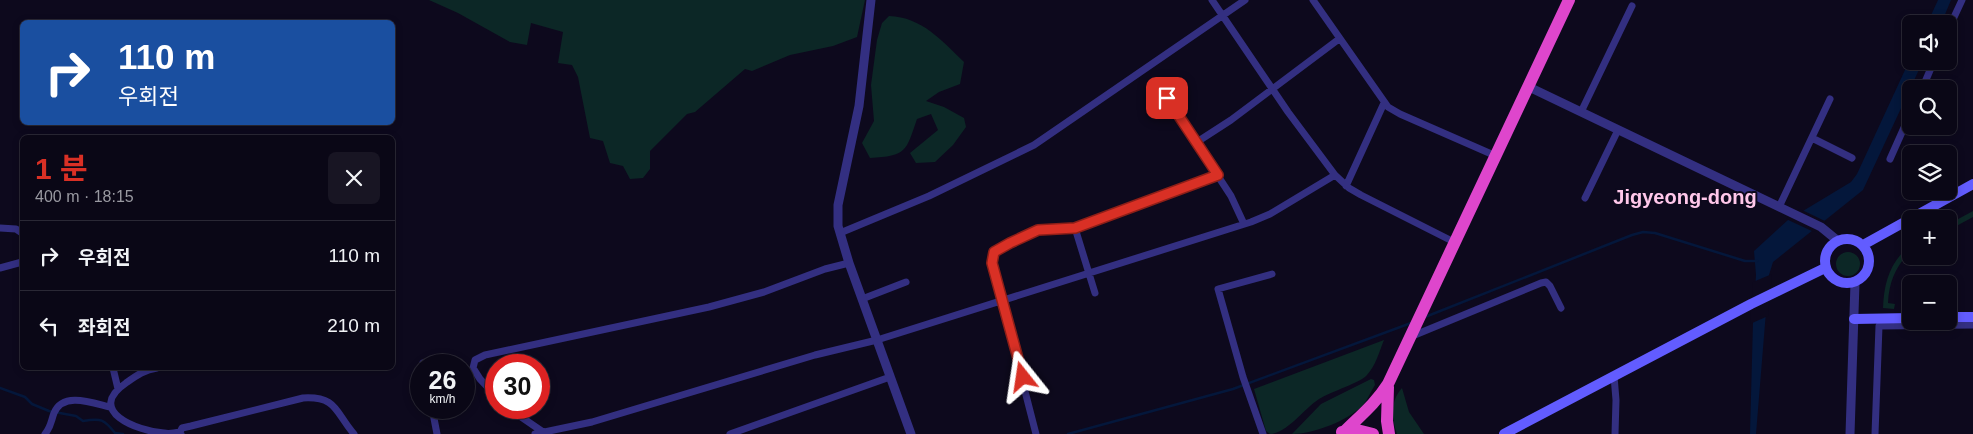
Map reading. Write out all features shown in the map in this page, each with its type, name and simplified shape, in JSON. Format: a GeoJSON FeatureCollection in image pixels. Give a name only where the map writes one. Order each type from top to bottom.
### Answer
{"type":"FeatureCollection","features":[{"type":"Feature","properties":{"kind":"highway"},"geometry":{"type":"LineString","coordinates":[[1341,433],[1370,408],[1388,384],[1420,312],[1569,0]]}},
{"type":"Feature","properties":{"kind":"highway"},"geometry":{"type":"LineString","coordinates":[[1388,384],[1387,420],[1389,434]]}},
{"type":"Feature","properties":{"kind":"highway"},"geometry":{"type":"LineString","coordinates":[[1341,433],[1357,430],[1373,434]]}},
{"type":"Feature","properties":{"kind":"main road"},"geometry":{"type":"LineString","coordinates":[[1863,245],[1972,186]]}},
{"type":"Feature","properties":{"kind":"main road"},"geometry":{"type":"LineString","coordinates":[[1849,239],[1863,245],[1867,252],[1869,267],[1866,274],[1855,282],[1840,283],[1829,275],[1825,268],[1826,254],[1829,248],[1838,241],[1849,239]]}},
{"type":"Feature","properties":{"kind":"main road"},"geometry":{"type":"LineString","coordinates":[[1504,434],[1751,304],[1825,268]]}},
{"type":"Feature","properties":{"kind":"main road"},"geometry":{"type":"LineString","coordinates":[[1957,317],[1973,317]]}},
{"type":"Feature","properties":{"kind":"main road"},"geometry":{"type":"LineString","coordinates":[[1854,318],[1902,318]]}},
{"type":"Feature","properties":{"kind":"street"},"geometry":{"type":"LineString","coordinates":[[871,0],[859,106],[838,204],[838,226],[849,263],[910,434]]}},
{"type":"Feature","properties":{"kind":"street"},"geometry":{"type":"LineString","coordinates":[[1212,0],[1272,89],[1335,175],[1346,186],[1454,242]]}},
{"type":"Feature","properties":{"kind":"street"},"geometry":{"type":"LineString","coordinates":[[840,233],[929,196],[1034,145],[1245,0]]}},
{"type":"Feature","properties":{"kind":"street"},"geometry":{"type":"LineString","coordinates":[[1313,0],[1384,103],[1400,114],[1496,156]]}},
{"type":"Feature","properties":{"kind":"street"},"geometry":{"type":"LineString","coordinates":[[1955,15],[1962,0]]}},
{"type":"Feature","properties":{"kind":"street"},"geometry":{"type":"LineString","coordinates":[[1581,112],[1632,6]]}},
{"type":"Feature","properties":{"kind":"street"},"geometry":{"type":"LineString","coordinates":[[1197,142],[1339,39]]}},
{"type":"Feature","properties":{"kind":"street"},"geometry":{"type":"LineString","coordinates":[[1529,87],[1822,227],[1838,241]]}},
{"type":"Feature","properties":{"kind":"street"},"geometry":{"type":"LineString","coordinates":[[1167,98],[1231,196],[1244,224]]}},
{"type":"Feature","properties":{"kind":"street"},"geometry":{"type":"LineString","coordinates":[[1779,207],[1830,99]]}},
{"type":"Feature","properties":{"kind":"street"},"geometry":{"type":"LineString","coordinates":[[1346,186],[1384,103]]}},
{"type":"Feature","properties":{"kind":"street"},"geometry":{"type":"LineString","coordinates":[[1584,198],[1618,130]]}},
{"type":"Feature","properties":{"kind":"street"},"geometry":{"type":"LineString","coordinates":[[1890,159],[1902,132]]}},
{"type":"Feature","properties":{"kind":"street"},"geometry":{"type":"LineString","coordinates":[[1812,138],[1852,158]]}},
{"type":"Feature","properties":{"kind":"street"},"geometry":{"type":"LineString","coordinates":[[1036,434],[992,263],[994,252],[1038,230],[1075,228],[1218,175]]}},
{"type":"Feature","properties":{"kind":"street"},"geometry":{"type":"LineString","coordinates":[[522,419],[539,433],[592,422],[815,355],[877,340],[1244,224],[1270,214],[1335,175]]}},
{"type":"Feature","properties":{"kind":"street"},"geometry":{"type":"LineString","coordinates":[[0,228],[16,228],[20,231]]}},
{"type":"Feature","properties":{"kind":"street"},"geometry":{"type":"LineString","coordinates":[[1075,228],[1095,293]]}},
{"type":"Feature","properties":{"kind":"street"},"geometry":{"type":"LineString","coordinates":[[0,268],[20,263]]}},
{"type":"Feature","properties":{"kind":"street"},"geometry":{"type":"LineString","coordinates":[[485,385],[473,368],[475,360],[485,354],[709,307],[764,292],[825,269],[849,263]]}},
{"type":"Feature","properties":{"kind":"street"},"geometry":{"type":"LineString","coordinates":[[1263,434],[1247,390],[1218,289],[1272,274]]}},
{"type":"Feature","properties":{"kind":"street"},"geometry":{"type":"LineString","coordinates":[[862,299],[906,282]]}},
{"type":"Feature","properties":{"kind":"street"},"geometry":{"type":"LineString","coordinates":[[1411,333],[1546,282],[1561,308]]}},
{"type":"Feature","properties":{"kind":"street"},"geometry":{"type":"LineString","coordinates":[[1850,434],[1855,282]]}},
{"type":"Feature","properties":{"kind":"street"},"geometry":{"type":"LineString","coordinates":[[1875,434],[1880,326],[1973,325]]}},
{"type":"Feature","properties":{"kind":"street"},"geometry":{"type":"LineString","coordinates":[[113,370],[118,389]]}},
{"type":"Feature","properties":{"kind":"street"},"geometry":{"type":"LineString","coordinates":[[148,370],[143,371],[118,389],[112,395],[110,407],[116,417],[139,428],[165,434],[180,433],[182,428],[200,423],[303,398],[318,397],[332,405],[354,434]]}},
{"type":"Feature","properties":{"kind":"street"},"geometry":{"type":"LineString","coordinates":[[1614,376],[1616,400],[1615,434]]}},
{"type":"Feature","properties":{"kind":"street"},"geometry":{"type":"LineString","coordinates":[[730,434],[890,377]]}},
{"type":"Feature","properties":{"kind":"street"},"geometry":{"type":"LineString","coordinates":[[45,434],[52,424],[54,413],[60,404],[69,400],[110,407]]}},
{"type":"Feature","properties":{"kind":"street"},"geometry":{"type":"LineString","coordinates":[[434,419],[437,434]]}},
{"type":"Feature","properties":{"kind":"green space"},"geometry":{"type":"Polygon","coordinates":[[[429,0],[865,0],[857,37],[833,46],[790,55],[752,71],[745,69],[695,112],[687,114],[650,151],[650,169],[643,178],[630,179],[623,166],[610,163],[603,141],[590,138],[578,77],[572,65],[558,63],[563,32],[531,23],[527,45],[510,42],[458,13],[429,0]]]}},
{"type":"Feature","properties":{"kind":"green space"},"geometry":{"type":"Polygon","coordinates":[[[889,16],[901,17],[921,25],[939,38],[964,62],[960,84],[939,92],[926,101],[944,107],[964,118],[966,127],[953,145],[935,162],[916,163],[910,153],[938,130],[931,114],[917,119],[907,145],[903,150],[891,156],[870,158],[862,143],[874,121],[871,85],[877,40],[882,23],[889,16]]]}},
{"type":"Feature","properties":{"kind":"green space"},"geometry":{"type":"Polygon","coordinates":[[[1973,211],[1973,217],[1957,226],[1957,220],[1973,211]]]}},
{"type":"Feature","properties":{"kind":"green space"},"geometry":{"type":"Polygon","coordinates":[[[1848,252],[1856,256],[1860,264],[1856,272],[1848,276],[1840,272],[1836,264],[1840,256],[1848,252]]]}},
{"type":"Feature","properties":{"kind":"green space"},"geometry":{"type":"Polygon","coordinates":[[[1902,254],[1902,262],[1897,269],[1890,288],[1888,303],[1895,304],[1894,309],[1883,308],[1886,283],[1896,260],[1902,254]]]}},
{"type":"Feature","properties":{"kind":"green space"},"geometry":{"type":"Polygon","coordinates":[[[1384,340],[1373,367],[1364,378],[1319,399],[1282,430],[1270,434],[1266,431],[1254,389],[1384,340]]]}},
{"type":"Feature","properties":{"kind":"green space"},"geometry":{"type":"Polygon","coordinates":[[[1371,379],[1374,380],[1375,385],[1365,403],[1357,411],[1330,426],[1310,432],[1292,434],[1321,404],[1371,379]]]}},
{"type":"Feature","properties":{"kind":"green space"},"geometry":{"type":"Polygon","coordinates":[[[1402,388],[1409,412],[1424,434],[1397,434],[1393,420],[1393,408],[1398,393],[1402,388]]]}},
{"type":"Feature","properties":{"kind":"water"},"geometry":{"type":"Polygon","coordinates":[[[1938,0],[1951,0],[1945,15],[1931,15],[1938,0]]]}},
{"type":"Feature","properties":{"kind":"water"},"geometry":{"type":"Polygon","coordinates":[[[1905,70],[1919,70],[1914,80],[1902,80],[1902,106],[1863,190],[1773,262],[1769,275],[1756,434],[1750,434],[1756,275],[1754,251],[1788,220],[1851,182],[1857,174],[1905,70]]]}},
{"type":"Feature","properties":{"kind":"pier"},"geometry":{"type":"Polygon","coordinates":[[[1800,209],[1827,222],[1814,232],[1786,219],[1800,209]]]}},
{"type":"Feature","properties":{"kind":"pier"},"geometry":{"type":"Polygon","coordinates":[[[1772,274],[1768,316],[1750,324],[1753,282],[1772,274]]]}},
{"type":"Feature","properties":{"kind":"waterway"},"geometry":{"type":"LineString","coordinates":[[1425,317],[1643,232],[1655,233],[1745,261],[1757,261]]}},
{"type":"Feature","properties":{"kind":"waterway"},"geometry":{"type":"LineString","coordinates":[[1068,434],[1233,389],[1411,323]]}},
{"type":"Feature","properties":{"kind":"waterway"},"geometry":{"type":"LineString","coordinates":[[0,388],[25,397],[32,404],[49,411],[76,416],[83,421],[98,420],[105,422],[115,433],[123,434]]}},
{"type":"Feature","properties":{"kind":"district","name":"Jigyeong-dong"},"geometry":{"type":"Point","coordinates":[1685,197]}},
{"type":"Feature","properties":{"kind":"route"},"geometry":{"type":"LineString","coordinates":[[1023,377],[992,263],[994,252],[1038,230],[1075,228],[1218,175],[1167,98]]}}]}
